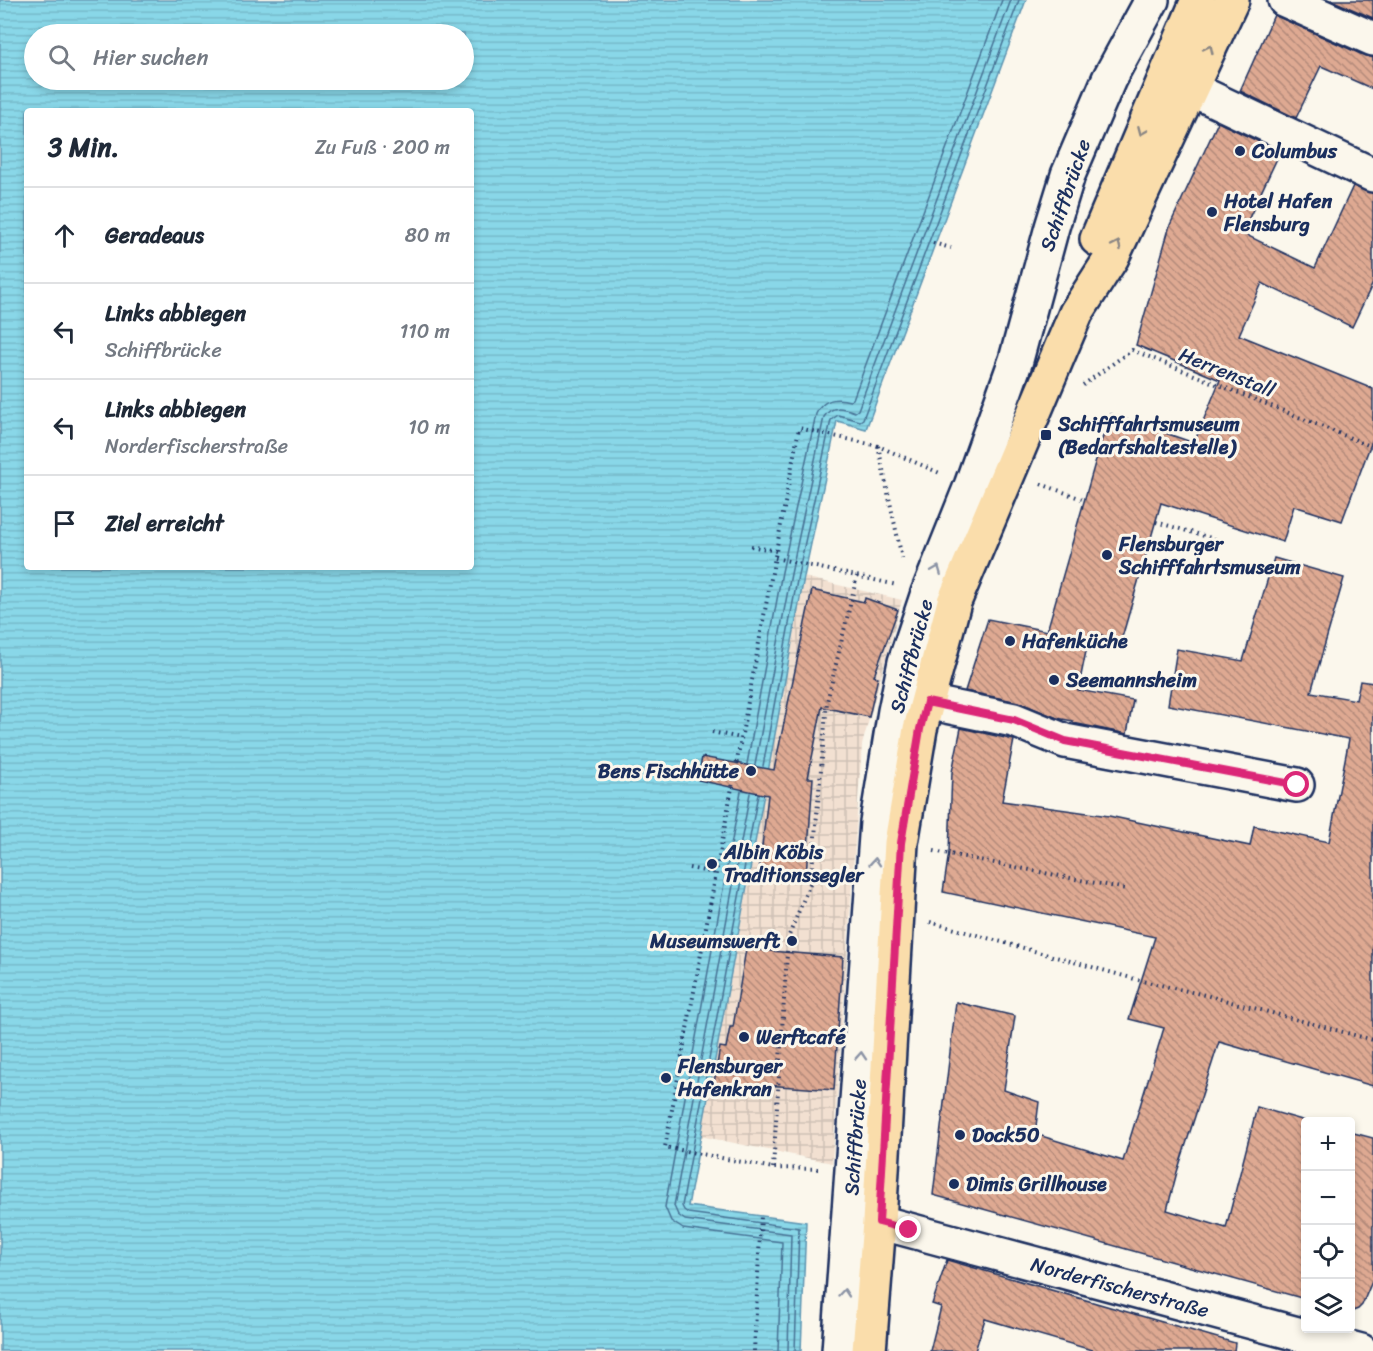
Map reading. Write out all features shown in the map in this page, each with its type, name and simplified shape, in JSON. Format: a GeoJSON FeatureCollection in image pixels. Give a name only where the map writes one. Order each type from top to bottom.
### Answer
{"type":"FeatureCollection","features":[{"type":"Feature","properties":{"kind":"main road","name":"Schiffbrücke"},"geometry":{"type":"LineString","coordinates":[[869,1351],[879,1222],[901,843],[920,729],[954,602],[1076,313],[1112,257],[1178,83],[1198,0]]}},
{"type":"Feature","properties":{"kind":"main road","name":"Schiffbrücke"},"geometry":{"type":"LineString","coordinates":[[1178,83],[1232,0]]}},
{"type":"Feature","properties":{"kind":"street","name":"Schiffbrücke"},"geometry":{"type":"LineString","coordinates":[[839,1351],[877,822],[905,662],[928,593],[971,486],[1016,360],[1068,176],[1108,80],[1152,0]]}},
{"type":"Feature","properties":{"kind":"street"},"geometry":{"type":"LineString","coordinates":[[1285,0],[1373,39]]}},
{"type":"Feature","properties":{"kind":"street"},"geometry":{"type":"LineString","coordinates":[[1178,83],[1373,175]]}},
{"type":"Feature","properties":{"kind":"street"},"geometry":{"type":"LineString","coordinates":[[927,702],[1014,720],[1065,741],[1297,785]]}},
{"type":"Feature","properties":{"kind":"street","name":"Norderfischerstraße"},"geometry":{"type":"LineString","coordinates":[[879,1222],[1361,1351]]}},
{"type":"Feature","properties":{"kind":"street"},"geometry":{"type":"LineString","coordinates":[[1370,1351],[1373,1344]]}},
{"type":"Feature","properties":{"kind":"path"},"geometry":{"type":"LineString","coordinates":[[933,243],[951,248]]}},
{"type":"Feature","properties":{"kind":"path","name":"Herrenstall"},"geometry":{"type":"LineString","coordinates":[[1075,387],[1083,385],[1132,350],[1373,447]]}},
{"type":"Feature","properties":{"kind":"path"},"geometry":{"type":"LineString","coordinates":[[826,1169],[773,1168],[665,1147],[799,428],[878,446],[949,477]]}},
{"type":"Feature","properties":{"kind":"path"},"geometry":{"type":"LineString","coordinates":[[878,446],[904,566]]}},
{"type":"Feature","properties":{"kind":"path"},"geometry":{"type":"LineString","coordinates":[[1009,471],[1085,500]]}},
{"type":"Feature","properties":{"kind":"path"},"geometry":{"type":"LineString","coordinates":[[1156,522],[1218,540]]}},
{"type":"Feature","properties":{"kind":"path"},"geometry":{"type":"LineString","coordinates":[[751,546],[776,551]]}},
{"type":"Feature","properties":{"kind":"path"},"geometry":{"type":"LineString","coordinates":[[775,558],[898,585]]}},
{"type":"Feature","properties":{"kind":"path"},"geometry":{"type":"LineString","coordinates":[[773,1168],[788,938],[811,881],[827,702],[857,576]]}},
{"type":"Feature","properties":{"kind":"path"},"geometry":{"type":"LineString","coordinates":[[712,732],[741,738]]}},
{"type":"Feature","properties":{"kind":"path"},"geometry":{"type":"LineString","coordinates":[[932,862],[934,840]]}},
{"type":"Feature","properties":{"kind":"path"},"geometry":{"type":"LineString","coordinates":[[933,850],[1126,889]]}},
{"type":"Feature","properties":{"kind":"path"},"geometry":{"type":"LineString","coordinates":[[689,868],[716,873]]}},
{"type":"Feature","properties":{"kind":"path"},"geometry":{"type":"LineString","coordinates":[[928,933],[929,922],[1142,981],[1205,995],[1373,1040]]}},
{"type":"Feature","properties":{"kind":"path"},"geometry":{"type":"LineString","coordinates":[[674,939],[703,945]]}},
{"type":"Feature","properties":{"kind":"path"},"geometry":{"type":"LineString","coordinates":[[754,1351],[761,1216]]}},
{"type":"Feature","properties":{"kind":"shaded area","name":"Museumswerft"},"geometry":{"type":"Polygon","coordinates":[[[804,577],[902,600],[862,745],[832,1163],[700,1136],[804,577]]]}},
{"type":"Feature","properties":{"kind":"water"},"geometry":{"type":"Polygon","coordinates":[[[0,0],[1026,0],[866,429],[837,421],[804,577],[688,1206],[806,1222],[801,1351],[0,1351],[0,0]]]}},
{"type":"Feature","properties":{"kind":"building"},"geometry":{"type":"Polygon","coordinates":[[[1331,0],[1373,0],[1373,18],[1331,0]]]}},
{"type":"Feature","properties":{"kind":"building"},"geometry":{"type":"Polygon","coordinates":[[[1274,15],[1365,56],[1373,57],[1373,89],[1321,66],[1296,118],[1240,91],[1274,15]]]}},
{"type":"Feature","properties":{"kind":"building"},"geometry":{"type":"Polygon","coordinates":[[[1218,122],[1280,152],[1242,233],[1315,268],[1353,186],[1373,193],[1373,283],[1352,327],[1262,283],[1239,335],[1373,389],[1373,438],[1342,521],[1294,506],[1283,542],[1161,503],[1121,641],[1090,632],[1078,690],[1133,700],[1127,734],[1073,723],[1073,721],[1057,718],[1018,702],[965,691],[988,619],[1047,631],[1111,414],[1194,443],[1220,380],[1136,345],[1170,225],[1218,122]]]}},
{"type":"Feature","properties":{"kind":"building"},"geometry":{"type":"Polygon","coordinates":[[[1274,558],[1344,578],[1311,692],[1356,700],[1360,681],[1373,683],[1373,1086],[1219,1042],[1167,1210],[1226,1228],[1257,1107],[1301,1120],[1301,1298],[933,1195],[956,1002],[1015,1016],[1004,1090],[1039,1102],[1035,1134],[1123,1161],[1164,1028],[1129,1019],[1155,937],[943,892],[949,852],[952,772],[961,728],[1014,740],[1002,801],[1109,816],[1250,846],[1254,826],[1329,842],[1349,739],[1168,705],[1177,649],[1243,661],[1274,558]]]}},
{"type":"Feature","properties":{"kind":"building"},"geometry":{"type":"Polygon","coordinates":[[[812,590],[864,602],[865,598],[898,610],[874,676],[878,677],[869,717],[822,707],[808,778],[813,778],[806,876],[759,872],[768,795],[698,780],[702,757],[774,770],[812,590]]]}},
{"type":"Feature","properties":{"kind":"building"},"geometry":{"type":"Polygon","coordinates":[[[746,949],[843,957],[834,1090],[753,1084],[752,1090],[714,1083],[720,1047],[726,1048],[730,1027],[733,1027],[746,949]]]}},
{"type":"Feature","properties":{"kind":"building"},"geometry":{"type":"Polygon","coordinates":[[[1355,1133],[1373,1138],[1373,1279],[1358,1309],[1355,1310],[1355,1133]]]}},
{"type":"Feature","properties":{"kind":"building"},"geometry":{"type":"Polygon","coordinates":[[[947,1260],[1235,1343],[1234,1351],[1095,1351],[985,1319],[975,1351],[930,1351],[941,1307],[932,1304],[947,1260]]]}},
{"type":"Feature","properties":{"kind":"place","name":"Columbus"},"geometry":{"type":"Point","coordinates":[1240,151]}},
{"type":"Feature","properties":{"kind":"place","name":"Hotel Hafen Flensburg"},"geometry":{"type":"Point","coordinates":[1212,212]}},
{"type":"Feature","properties":{"kind":"place","name":"Schifffahrtsmuseum (Bedarfshaltestelle)"},"geometry":{"type":"Point","coordinates":[1046,435]}},
{"type":"Feature","properties":{"kind":"place","name":"Flensburger Schifffahrtsmuseum"},"geometry":{"type":"Point","coordinates":[1107,555]}},
{"type":"Feature","properties":{"kind":"place","name":"Hafenküche"},"geometry":{"type":"Point","coordinates":[1010,641]}},
{"type":"Feature","properties":{"kind":"place","name":"Seemannsheim"},"geometry":{"type":"Point","coordinates":[1054,680]}},
{"type":"Feature","properties":{"kind":"place","name":"Bens Fischhütte"},"geometry":{"type":"Point","coordinates":[751,771]}},
{"type":"Feature","properties":{"kind":"place","name":"Albin Köbis Traditionssegler"},"geometry":{"type":"Point","coordinates":[712,864]}},
{"type":"Feature","properties":{"kind":"place","name":"Museumswerft"},"geometry":{"type":"Point","coordinates":[792,941]}},
{"type":"Feature","properties":{"kind":"place","name":"Werftcafé"},"geometry":{"type":"Point","coordinates":[744,1037]}},
{"type":"Feature","properties":{"kind":"place","name":"Flensburger Hafenkran"},"geometry":{"type":"Point","coordinates":[666,1078]}},
{"type":"Feature","properties":{"kind":"place","name":"Dock50"},"geometry":{"type":"Point","coordinates":[960,1135]}},
{"type":"Feature","properties":{"kind":"place","name":"Dimis Grillhouse"},"geometry":{"type":"Point","coordinates":[954,1184]}},
{"type":"Feature","properties":{"kind":"route"},"geometry":{"type":"LineString","coordinates":[[909,1230],[879,1222],[901,843],[920,729],[927,702],[1014,720],[1065,741],[1297,785]]}}]}
